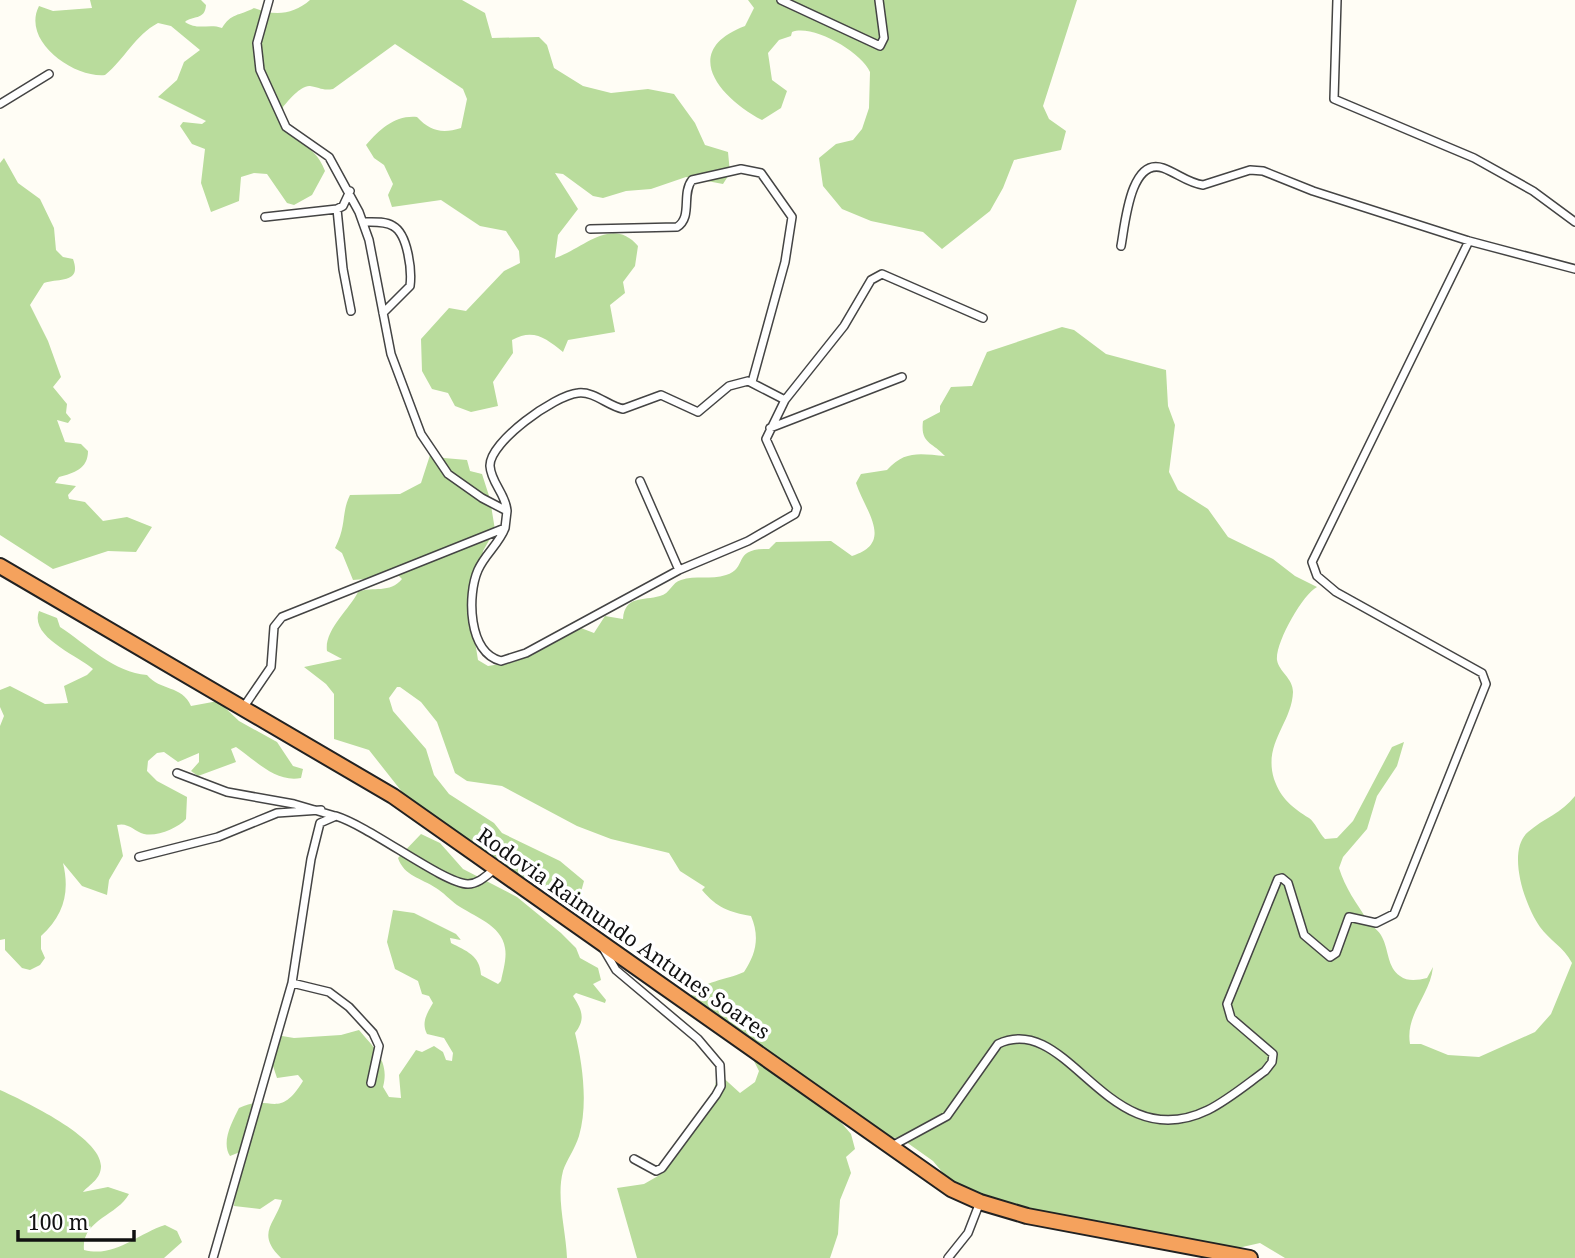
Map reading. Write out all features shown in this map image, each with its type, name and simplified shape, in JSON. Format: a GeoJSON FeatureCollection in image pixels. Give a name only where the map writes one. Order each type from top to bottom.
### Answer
{"type":"FeatureCollection","features":[{"type":"Feature","properties":{"kind":"highway","name":"Rodovia Raimundo Antunes Soares"},"geometry":{"type":"LineString","coordinates":[[0,566],[370,780],[497,867],[944,1185],[980,1202],[1027,1216],[1250,1258]]}},
{"type":"Feature","properties":{"kind":"street"},"geometry":{"type":"LineString","coordinates":[[269,0],[256,50],[265,82],[286,127],[323,150],[350,191],[364,222],[394,365],[432,453],[457,481],[507,511]]}},
{"type":"Feature","properties":{"kind":"street"},"geometry":{"type":"LineString","coordinates":[[781,0],[880,46],[884,38],[879,0]]}},
{"type":"Feature","properties":{"kind":"street"},"geometry":{"type":"LineString","coordinates":[[1337,0],[1334,99],[1475,159],[1533,191],[1575,222]]}},
{"type":"Feature","properties":{"kind":"street"},"geometry":{"type":"LineString","coordinates":[[0,104],[49,74]]}},
{"type":"Feature","properties":{"kind":"street"},"geometry":{"type":"LineString","coordinates":[[1121,246],[1132,194],[1140,173],[1153,166],[1203,186],[1250,170],[1263,171],[1313,191],[1469,241],[1575,269]]}},
{"type":"Feature","properties":{"kind":"street"},"geometry":{"type":"LineString","coordinates":[[590,229],[677,227],[685,218],[687,193],[692,180],[741,170],[761,173],[792,217],[785,262],[752,382]]}},
{"type":"Feature","properties":{"kind":"street"},"geometry":{"type":"LineString","coordinates":[[265,217],[337,209],[343,206],[350,191]]}},
{"type":"Feature","properties":{"kind":"street"},"geometry":{"type":"LineString","coordinates":[[337,209],[343,269],[352,311]]}},
{"type":"Feature","properties":{"kind":"street"},"geometry":{"type":"LineString","coordinates":[[364,222],[382,223],[397,230],[403,238],[410,268],[410,286],[383,313]]}},
{"type":"Feature","properties":{"kind":"street"},"geometry":{"type":"LineString","coordinates":[[890,1148],[947,1116],[998,1044],[1007,1040],[1022,1039],[1051,1049],[1108,1099],[1135,1114],[1170,1118],[1206,1111],[1265,1071],[1272,1062],[1273,1055],[1231,1018],[1227,1004],[1278,879],[1282,878],[1288,883],[1304,935],[1330,957],[1336,953],[1349,917],[1376,923],[1394,914],[1486,684],[1482,673],[1326,585],[1317,576],[1312,562],[1469,241]]}},
{"type":"Feature","properties":{"kind":"street"},"geometry":{"type":"LineString","coordinates":[[785,400],[752,382],[729,386],[698,412],[661,395],[623,410],[586,393],[560,398],[506,436],[492,454],[492,476],[506,499],[505,528],[479,567],[473,597],[480,642],[488,654],[501,661],[526,653],[679,570],[783,523],[797,512],[767,444],[769,428],[785,400],[837,335],[872,280],[878,275],[886,275],[983,318]]}},
{"type":"Feature","properties":{"kind":"street"},"geometry":{"type":"LineString","coordinates":[[769,428],[902,377]]}},
{"type":"Feature","properties":{"kind":"street"},"geometry":{"type":"LineString","coordinates":[[640,481],[679,570]]}},
{"type":"Feature","properties":{"kind":"street"},"geometry":{"type":"LineString","coordinates":[[243,708],[271,667],[274,627],[282,617],[505,528]]}},
{"type":"Feature","properties":{"kind":"street"},"geometry":{"type":"LineString","coordinates":[[177,774],[228,792],[321,810],[368,828],[454,881],[473,883],[497,867]]}},
{"type":"Feature","properties":{"kind":"street"},"geometry":{"type":"LineString","coordinates":[[139,857],[218,837],[277,813],[321,810]]}},
{"type":"Feature","properties":{"kind":"street"},"geometry":{"type":"LineString","coordinates":[[213,1258],[292,983],[315,838],[325,819],[336,816]]}},
{"type":"Feature","properties":{"kind":"street"},"geometry":{"type":"LineString","coordinates":[[598,941],[616,970],[714,1056],[722,1077],[716,1095],[662,1168],[656,1171],[634,1159]]}},
{"type":"Feature","properties":{"kind":"street"},"geometry":{"type":"LineString","coordinates":[[292,983],[329,992],[349,1007],[373,1033],[379,1046],[372,1083]]}},
{"type":"Feature","properties":{"kind":"street"},"geometry":{"type":"LineString","coordinates":[[948,1258],[968,1233],[980,1202]]}},
{"type":"Feature","properties":{"kind":"green space"},"geometry":{"type":"Polygon","coordinates":[[[90,0],[201,0],[206,5],[201,16],[185,22],[194,26],[222,28],[232,17],[254,8],[283,13],[297,9],[310,0],[462,0],[485,13],[492,38],[539,37],[547,45],[554,68],[583,86],[611,93],[648,89],[674,94],[695,123],[705,145],[728,152],[730,173],[723,184],[686,177],[651,189],[626,191],[603,198],[593,196],[563,174],[555,173],[578,209],[558,235],[555,258],[608,234],[628,237],[638,246],[635,266],[623,282],[625,293],[610,305],[615,332],[568,340],[563,352],[539,336],[526,335],[512,340],[513,353],[493,382],[498,406],[471,412],[455,406],[448,393],[432,389],[422,371],[421,339],[449,308],[466,311],[504,271],[520,263],[519,251],[506,231],[480,226],[441,200],[392,207],[388,195],[393,184],[384,165],[374,158],[366,145],[382,129],[402,118],[417,117],[437,130],[461,128],[467,99],[463,89],[395,44],[333,89],[306,86],[283,107],[289,129],[314,153],[325,171],[312,195],[294,205],[287,203],[267,174],[254,173],[241,177],[239,201],[211,212],[201,183],[205,149],[192,144],[180,126],[183,122],[202,124],[206,121],[158,97],[177,80],[184,62],[200,50],[171,26],[158,23],[143,34],[105,75],[79,70],[66,64],[44,44],[37,32],[35,19],[39,6],[53,11],[92,8],[90,0]]]}},
{"type":"Feature","properties":{"kind":"green space"},"geometry":{"type":"Polygon","coordinates":[[[748,0],[1077,0],[1043,106],[1049,119],[1066,131],[1061,150],[1014,160],[990,211],[942,249],[923,232],[871,221],[842,209],[823,186],[819,158],[836,144],[853,140],[862,129],[869,108],[870,72],[857,56],[836,41],[812,32],[792,32],[791,36],[779,40],[768,53],[772,80],[787,91],[781,108],[762,120],[732,100],[713,74],[710,61],[714,48],[725,36],[745,26],[754,8],[748,0]]]}},
{"type":"Feature","properties":{"kind":"green space"},"geometry":{"type":"Polygon","coordinates":[[[4,158],[18,183],[40,199],[54,228],[56,250],[63,257],[73,259],[75,267],[74,273],[68,279],[44,283],[30,305],[48,341],[61,377],[53,387],[67,404],[66,413],[71,419],[68,423],[57,420],[65,442],[81,444],[88,451],[83,466],[75,472],[59,477],[55,483],[76,486],[68,495],[69,499],[85,502],[103,521],[127,517],[152,527],[136,552],[108,551],[53,569],[0,535],[0,163],[4,158]]]}},
{"type":"Feature","properties":{"kind":"green space"},"geometry":{"type":"Polygon","coordinates":[[[1062,327],[1074,330],[1106,354],[1166,370],[1168,406],[1175,425],[1169,472],[1178,490],[1208,509],[1228,537],[1273,559],[1295,576],[1317,587],[1298,609],[1285,631],[1278,652],[1278,664],[1291,683],[1293,692],[1288,714],[1272,755],[1274,779],[1284,797],[1311,820],[1325,839],[1337,838],[1353,821],[1392,747],[1404,742],[1397,766],[1377,796],[1367,829],[1343,857],[1339,868],[1369,923],[1381,935],[1390,963],[1396,972],[1413,980],[1427,978],[1433,967],[1411,1023],[1410,1044],[1421,1044],[1448,1055],[1479,1057],[1535,1032],[1551,1014],[1572,963],[1534,918],[1520,879],[1518,852],[1528,832],[1575,796],[1575,1258],[1285,1258],[1260,1243],[1238,1248],[1058,1218],[1013,1204],[979,1198],[948,1179],[933,1161],[902,1139],[890,1137],[844,1116],[838,1119],[851,1134],[855,1149],[846,1157],[851,1173],[840,1200],[838,1234],[830,1258],[637,1258],[617,1188],[644,1184],[658,1176],[685,1141],[713,1094],[718,1073],[740,1093],[755,1082],[759,1071],[752,1057],[690,996],[708,984],[744,972],[755,945],[751,916],[718,905],[702,890],[705,887],[680,871],[669,853],[611,839],[577,826],[502,786],[467,781],[455,773],[437,722],[421,702],[400,687],[397,687],[389,698],[393,711],[426,749],[434,775],[449,794],[494,823],[502,833],[560,861],[584,881],[579,899],[565,896],[511,871],[493,856],[469,848],[410,802],[369,750],[334,739],[334,694],[304,667],[342,659],[327,651],[327,643],[333,628],[358,592],[392,587],[402,579],[399,576],[353,580],[342,553],[335,548],[350,495],[400,494],[421,483],[431,452],[444,458],[467,460],[470,471],[482,474],[490,499],[495,530],[483,551],[481,564],[472,574],[468,598],[478,660],[488,666],[514,662],[546,647],[573,629],[581,628],[594,633],[605,616],[623,619],[624,611],[631,602],[663,595],[678,581],[733,572],[749,552],[769,549],[776,542],[831,541],[852,556],[865,550],[875,535],[874,525],[856,483],[861,474],[887,470],[907,456],[945,456],[925,438],[923,421],[940,412],[940,406],[951,387],[972,386],[987,352],[1062,327]]]}},
{"type":"Feature","properties":{"kind":"green space"},"geometry":{"type":"Polygon","coordinates":[[[39,611],[57,618],[60,627],[101,657],[124,669],[147,675],[158,684],[177,691],[191,706],[218,701],[239,721],[277,742],[293,766],[303,769],[301,778],[283,777],[266,769],[236,747],[231,749],[236,762],[198,776],[191,771],[199,762],[199,753],[178,762],[164,752],[157,753],[148,761],[147,771],[157,781],[187,797],[186,819],[173,828],[155,834],[144,834],[128,826],[117,825],[123,856],[109,880],[107,895],[82,886],[63,863],[66,884],[63,903],[55,920],[41,936],[41,949],[45,958],[40,965],[30,970],[22,968],[5,950],[5,939],[0,940],[0,726],[4,716],[0,707],[0,690],[10,686],[45,704],[68,703],[64,686],[87,675],[93,669],[47,637],[38,620],[39,611]]]}},
{"type":"Feature","properties":{"kind":"green space"},"geometry":{"type":"Polygon","coordinates":[[[421,834],[440,843],[463,869],[517,897],[561,933],[576,948],[580,958],[598,968],[601,980],[593,984],[606,1000],[605,1003],[576,993],[573,996],[581,1015],[581,1023],[575,1033],[584,1098],[579,1136],[564,1167],[561,1181],[567,1258],[281,1258],[269,1242],[268,1235],[282,1200],[275,1199],[260,1209],[234,1206],[240,1152],[230,1156],[227,1145],[233,1119],[239,1108],[250,1104],[280,1103],[287,1100],[303,1081],[298,1075],[277,1078],[271,1060],[276,1035],[294,1038],[341,1035],[359,1030],[382,1062],[385,1078],[383,1087],[389,1097],[401,1098],[399,1075],[416,1050],[422,1052],[434,1046],[443,1052],[446,1060],[452,1061],[453,1053],[444,1038],[427,1034],[425,1030],[426,1018],[433,1003],[429,996],[422,994],[418,981],[395,969],[387,942],[393,910],[414,913],[456,934],[461,940],[450,938],[451,943],[475,958],[481,975],[498,984],[501,981],[505,952],[503,940],[493,927],[409,873],[401,864],[398,858],[421,834]]]}},
{"type":"Feature","properties":{"kind":"green space"},"geometry":{"type":"Polygon","coordinates":[[[0,1090],[60,1121],[89,1143],[98,1155],[101,1171],[83,1192],[108,1187],[129,1194],[88,1232],[84,1250],[95,1252],[116,1248],[165,1225],[177,1231],[182,1242],[164,1258],[0,1258],[0,1090]]]}}]}
